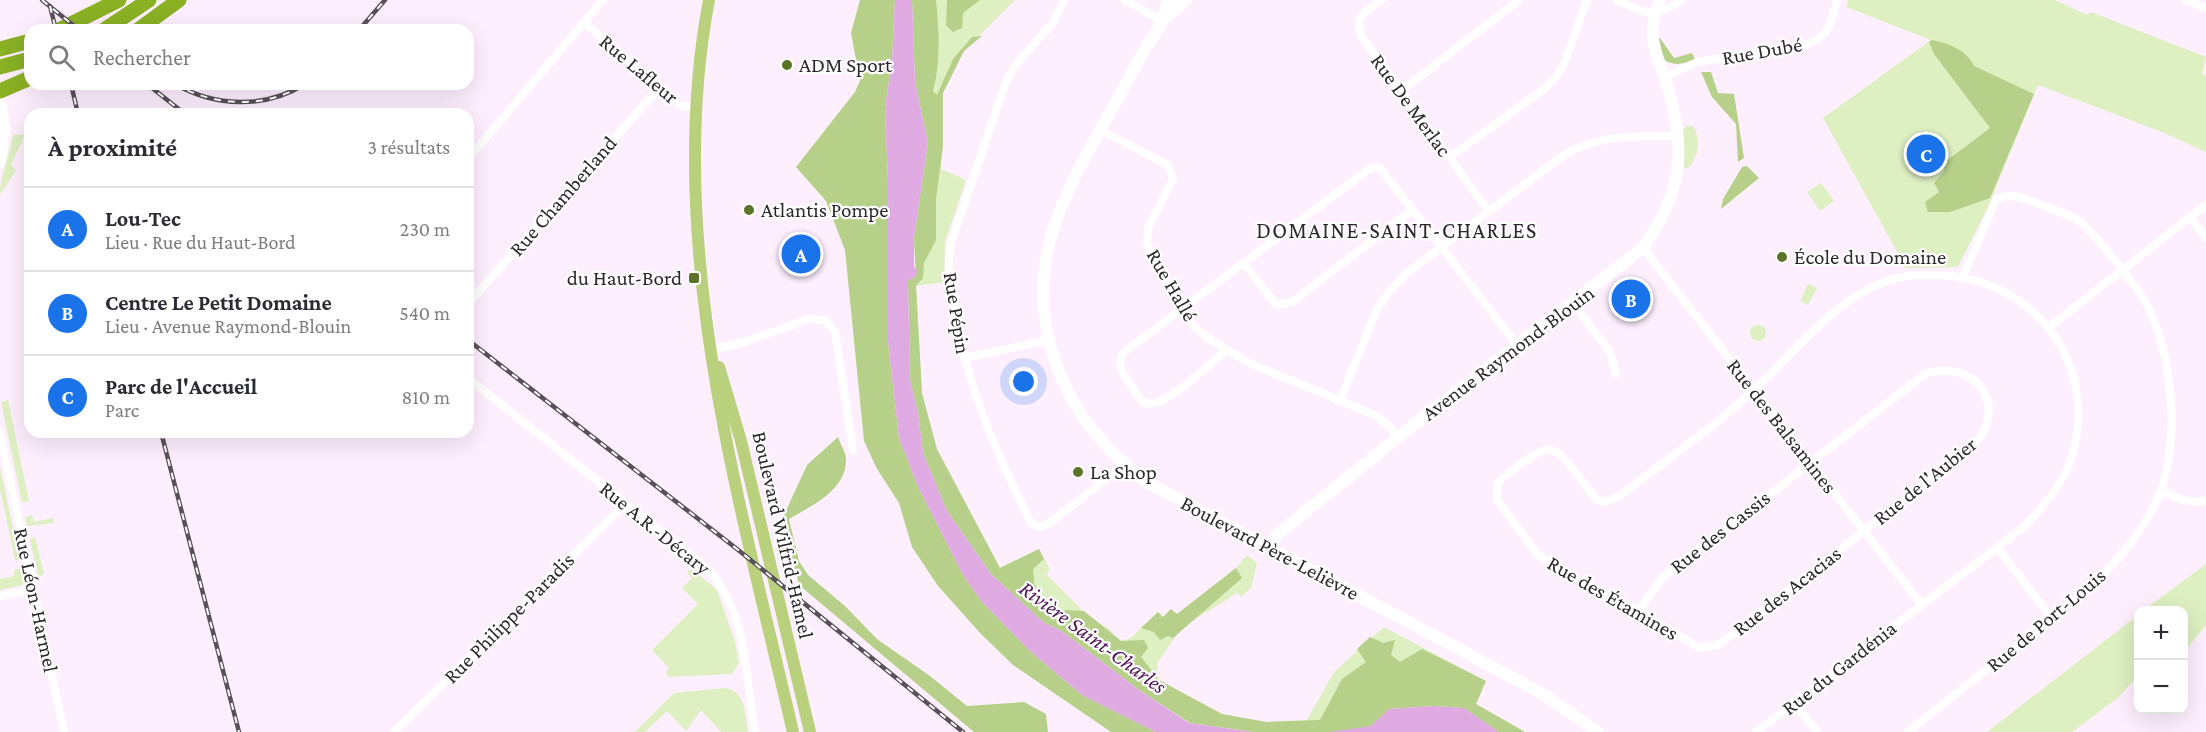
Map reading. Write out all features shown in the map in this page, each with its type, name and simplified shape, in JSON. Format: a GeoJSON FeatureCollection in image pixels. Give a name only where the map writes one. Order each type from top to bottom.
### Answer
{"type":"FeatureCollection","features":[{"type":"Feature","properties":{"kind":"highway"},"geometry":{"type":"LineString","coordinates":[[71,24],[118,0]]}},
{"type":"Feature","properties":{"kind":"highway"},"geometry":{"type":"LineString","coordinates":[[114,24],[149,0]]}},
{"type":"Feature","properties":{"kind":"highway"},"geometry":{"type":"LineString","coordinates":[[146,24],[179,0]]}},
{"type":"Feature","properties":{"kind":"highway"},"geometry":{"type":"LineString","coordinates":[[0,49],[24,43]]}},
{"type":"Feature","properties":{"kind":"highway"},"geometry":{"type":"LineString","coordinates":[[0,67],[24,61]]}},
{"type":"Feature","properties":{"kind":"highway"},"geometry":{"type":"LineString","coordinates":[[0,83],[24,78]]}},
{"type":"Feature","properties":{"kind":"highway"},"geometry":{"type":"LineString","coordinates":[[0,91],[24,80]]}},
{"type":"Feature","properties":{"kind":"main road","name":"Boulevard Wilfrid-Hamel"},"geometry":{"type":"LineString","coordinates":[[709,0],[700,60],[697,107],[699,232],[726,444],[793,732]]}},
{"type":"Feature","properties":{"kind":"main road","name":"Boulevard Père-Lelièvre"},"geometry":{"type":"LineString","coordinates":[[1169,0],[1162,21],[1100,130],[1064,202],[1052,235],[1045,279],[1049,340],[1061,380],[1081,417],[1096,437],[1124,465],[1150,484],[1543,694],[1598,732]]}},
{"type":"Feature","properties":{"kind":"main road","name":"Boulevard Père-Lelièvre"},"geometry":{"type":"LineString","coordinates":[[1162,21],[1186,0]]}},
{"type":"Feature","properties":{"kind":"main road","name":"Avenue Raymond-Blouin"},"geometry":{"type":"LineString","coordinates":[[1269,548],[1278,534],[1397,438],[1643,248],[1658,226],[1676,184],[1677,136],[1651,34],[1654,15],[1660,0]]}},
{"type":"Feature","properties":{"kind":"main road"},"geometry":{"type":"LineString","coordinates":[[0,103],[5,128],[0,162]]}},
{"type":"Feature","properties":{"kind":"main road","name":"Boulevard Wilfrid-Hamel"},"geometry":{"type":"LineString","coordinates":[[713,349],[728,390],[741,441],[810,732]]}},
{"type":"Feature","properties":{"kind":"street"},"geometry":{"type":"LineString","coordinates":[[474,152],[603,0]]}},
{"type":"Feature","properties":{"kind":"street","name":"Rue Pépin"},"geometry":{"type":"LineString","coordinates":[[1064,0],[1054,21],[1015,66],[1006,82],[951,243],[950,283],[964,358],[980,413],[1031,523],[1039,526],[1047,524],[1124,465]]}},
{"type":"Feature","properties":{"kind":"street"},"geometry":{"type":"LineString","coordinates":[[1125,0],[1162,21]]}},
{"type":"Feature","properties":{"kind":"street","name":"Rue De Merlac"},"geometry":{"type":"LineString","coordinates":[[1381,0],[1364,13],[1358,27],[1401,91],[1489,212]]}},
{"type":"Feature","properties":{"kind":"street"},"geometry":{"type":"LineString","coordinates":[[1401,91],[1519,0]]}},
{"type":"Feature","properties":{"kind":"street"},"geometry":{"type":"LineString","coordinates":[[1450,156],[1544,89],[1556,77],[1564,64],[1587,0]]}},
{"type":"Feature","properties":{"kind":"street"},"geometry":{"type":"LineString","coordinates":[[1616,0],[1654,15],[1663,13],[1682,0]]}},
{"type":"Feature","properties":{"kind":"street","name":"Rue Dubé"},"geometry":{"type":"LineString","coordinates":[[1664,78],[1697,62],[1807,45],[1821,39],[1829,30],[1838,0]]}},
{"type":"Feature","properties":{"kind":"street"},"geometry":{"type":"LineString","coordinates":[[2185,0],[2206,8]]}},
{"type":"Feature","properties":{"kind":"street","name":"Rue Lafleur"},"geometry":{"type":"LineString","coordinates":[[584,22],[681,106],[697,107]]}},
{"type":"Feature","properties":{"kind":"street","name":"Rue Chamberland"},"geometry":{"type":"LineString","coordinates":[[474,297],[658,88]]}},
{"type":"Feature","properties":{"kind":"street","name":"Rue Hallé"},"geometry":{"type":"LineString","coordinates":[[1100,130],[1168,165],[1172,170],[1173,179],[1148,228],[1147,244],[1152,259],[1193,326],[1226,350],[1268,371],[1340,399],[1384,421],[1397,438]]}},
{"type":"Feature","properties":{"kind":"street"},"geometry":{"type":"LineString","coordinates":[[1340,399],[1377,309],[1406,274],[1583,144],[1609,138],[1677,136]]}},
{"type":"Feature","properties":{"kind":"street"},"geometry":{"type":"LineString","coordinates":[[1226,350],[1170,397],[1155,404],[1146,403],[1140,398],[1125,377],[1119,358],[1372,167],[1382,169],[1517,345]]}},
{"type":"Feature","properties":{"kind":"street","name":"Rue de Port-Louis"},"geometry":{"type":"LineString","coordinates":[[1908,732],[2084,594],[2115,562],[2161,491],[2169,455],[2172,421],[2168,380],[2161,344],[2146,303],[2085,225],[2077,219],[2012,195],[1996,200],[1964,277]]}},
{"type":"Feature","properties":{"kind":"street"},"geometry":{"type":"LineString","coordinates":[[2048,328],[2206,205]]}},
{"type":"Feature","properties":{"kind":"street"},"geometry":{"type":"LineString","coordinates":[[1244,263],[1276,305],[1283,306],[1292,302],[1412,210]]}},
{"type":"Feature","properties":{"kind":"street"},"geometry":{"type":"LineString","coordinates":[[2191,218],[2206,238]]}},
{"type":"Feature","properties":{"kind":"street","name":"Rue des Balsamines"},"geometry":{"type":"LineString","coordinates":[[1643,248],[1921,604]]}},
{"type":"Feature","properties":{"kind":"street","name":"Rue du Gardénia"},"geometry":{"type":"LineString","coordinates":[[1755,389],[1842,306],[1867,290],[1909,275],[1964,277],[1999,288],[2019,299],[2036,312],[2060,344],[2076,388],[2076,435],[2071,460],[2061,482],[2047,502],[2025,526],[1756,732]]}},
{"type":"Feature","properties":{"kind":"street"},"geometry":{"type":"LineString","coordinates":[[1573,304],[1610,352],[1616,374]]}},
{"type":"Feature","properties":{"kind":"street"},"geometry":{"type":"LineString","coordinates":[[713,349],[745,342],[808,319],[825,320],[835,332],[853,450]]}},
{"type":"Feature","properties":{"kind":"street"},"geometry":{"type":"LineString","coordinates":[[964,358],[1049,340]]}},
{"type":"Feature","properties":{"kind":"street","name":"Rue de l'Aubier"},"geometry":{"type":"LineString","coordinates":[[1810,462],[1925,374],[1939,369],[1954,369],[1968,375],[1979,384],[1988,410],[1987,424],[1980,439],[1864,531]]}},
{"type":"Feature","properties":{"kind":"street","name":"Rue A.R.-Décary"},"geometry":{"type":"LineString","coordinates":[[474,383],[708,569],[721,584],[729,598],[745,650],[755,732]]}},
{"type":"Feature","properties":{"kind":"street","name":"Rue des Étamines"},"geometry":{"type":"LineString","coordinates":[[1707,648],[1700,648],[1638,611],[1565,573],[1538,555],[1497,500],[1498,482],[1531,456],[1547,448],[1555,449],[1596,499],[1604,502],[1612,500],[1755,389]]}},
{"type":"Feature","properties":{"kind":"street","name":"Rue Léon-Harmel"},"geometry":{"type":"LineString","coordinates":[[0,433],[64,732]]}},
{"type":"Feature","properties":{"kind":"street","name":"Rue des Cassis"},"geometry":{"type":"LineString","coordinates":[[1638,611],[1663,577],[1810,462]]}},
{"type":"Feature","properties":{"kind":"street"},"geometry":{"type":"LineString","coordinates":[[2161,491],[2186,501],[2196,503],[2206,500]]}},
{"type":"Feature","properties":{"kind":"street","name":"Rue Philippe-Paradis"},"geometry":{"type":"LineString","coordinates":[[394,732],[625,504]]}},
{"type":"Feature","properties":{"kind":"street","name":"Rue des Acacias"},"geometry":{"type":"LineString","coordinates":[[1707,648],[1729,637],[1864,531]]}},
{"type":"Feature","properties":{"kind":"street"},"geometry":{"type":"LineString","coordinates":[[1997,547],[2052,619]]}},
{"type":"Feature","properties":{"kind":"street"},"geometry":{"type":"LineString","coordinates":[[0,596],[33,590]]}},
{"type":"Feature","properties":{"kind":"street"},"geometry":{"type":"LineString","coordinates":[[1794,702],[1817,732]]}},
{"type":"Feature","properties":{"kind":"green space"},"geometry":{"type":"Polygon","coordinates":[[[860,0],[895,0],[892,60],[885,108],[888,182],[888,341],[899,438],[918,487],[963,575],[981,601],[1030,651],[1082,695],[1156,732],[1111,732],[1013,665],[981,634],[938,586],[912,547],[899,503],[877,469],[864,441],[845,250],[826,201],[796,167],[855,92],[860,81],[851,33],[860,0]]]}},
{"type":"Feature","properties":{"kind":"green space"},"geometry":{"type":"Polygon","coordinates":[[[912,0],[1015,0],[964,51],[943,93],[941,169],[966,180],[945,242],[944,282],[916,286],[922,393],[936,449],[999,568],[1039,549],[1050,569],[1047,575],[1091,619],[1108,628],[1121,641],[1131,638],[1158,612],[1163,617],[1171,609],[1177,614],[1236,568],[1247,555],[1257,563],[1251,588],[1241,597],[1237,593],[1181,628],[1157,664],[1159,680],[1222,714],[1266,722],[1307,720],[1334,672],[1384,627],[1486,681],[1476,704],[1525,732],[1499,732],[1464,708],[1254,732],[1190,723],[991,574],[918,413],[910,380],[908,280],[916,277],[914,237],[928,142],[912,0]]]}},
{"type":"Feature","properties":{"kind":"green space"},"geometry":{"type":"Polygon","coordinates":[[[912,0],[936,0],[938,57],[933,91],[937,95],[953,59],[972,37],[982,36],[964,51],[943,93],[943,146],[936,199],[936,240],[924,263],[923,278],[916,286],[922,393],[937,449],[1000,568],[1039,549],[1044,559],[1033,569],[1034,583],[1050,614],[1066,610],[1084,611],[1121,641],[1144,640],[1148,648],[1141,657],[1159,680],[1222,714],[1266,722],[1320,720],[1342,679],[1366,662],[1357,649],[1370,637],[1383,643],[1395,640],[1391,655],[1400,662],[1422,649],[1486,681],[1476,704],[1525,732],[1499,732],[1464,708],[1433,706],[1389,709],[1371,726],[1343,732],[1254,732],[1190,723],[1139,690],[1063,632],[1043,622],[991,574],[947,511],[923,453],[918,413],[910,380],[908,280],[916,277],[914,237],[928,142],[915,83],[912,0]]]}},
{"type":"Feature","properties":{"kind":"green space"},"geometry":{"type":"Polygon","coordinates":[[[947,0],[980,0],[963,13],[962,28],[953,32],[946,25],[947,0]]]}},
{"type":"Feature","properties":{"kind":"green space"},"geometry":{"type":"Polygon","coordinates":[[[1848,0],[2055,0],[2087,15],[2091,12],[2206,57],[2202,74],[2206,76],[2206,152],[2162,132],[2038,85],[1988,207],[1958,267],[1906,268],[1823,118],[1931,40],[1846,7],[1848,0]]]}},
{"type":"Feature","properties":{"kind":"green space"},"geometry":{"type":"Polygon","coordinates":[[[1655,38],[1660,38],[1674,58],[1692,53],[1695,59],[1678,64],[1662,59],[1655,38]]]}},
{"type":"Feature","properties":{"kind":"green space"},"geometry":{"type":"Polygon","coordinates":[[[1932,40],[1956,48],[1971,60],[1974,66],[2034,94],[1990,198],[1950,212],[1928,212],[1925,202],[1939,192],[1934,183],[1945,170],[1941,165],[1990,128],[1934,54],[1929,42],[1932,40]]]}},
{"type":"Feature","properties":{"kind":"green space"},"geometry":{"type":"Polygon","coordinates":[[[1701,72],[1711,72],[1718,93],[1734,94],[1744,158],[1738,162],[1736,124],[1712,97],[1701,72]]]}},
{"type":"Feature","properties":{"kind":"green space"},"geometry":{"type":"Polygon","coordinates":[[[1687,125],[1694,127],[1698,138],[1698,149],[1687,169],[1683,167],[1683,130],[1687,125]]]}},
{"type":"Feature","properties":{"kind":"green space"},"geometry":{"type":"Polygon","coordinates":[[[24,134],[24,136],[11,165],[16,170],[0,195],[2,180],[13,135],[24,134]]]}},
{"type":"Feature","properties":{"kind":"green space"},"geometry":{"type":"Polygon","coordinates":[[[1747,166],[1759,178],[1721,209],[1723,199],[1742,167],[1747,166]]]}},
{"type":"Feature","properties":{"kind":"green space"},"geometry":{"type":"Polygon","coordinates":[[[1821,183],[1834,201],[1820,211],[1807,192],[1821,183]]]}},
{"type":"Feature","properties":{"kind":"green space"},"geometry":{"type":"Polygon","coordinates":[[[1808,284],[1817,288],[1808,305],[1800,301],[1808,284]]]}},
{"type":"Feature","properties":{"kind":"green space"},"geometry":{"type":"Polygon","coordinates":[[[1758,325],[1766,333],[1758,341],[1750,333],[1758,325]]]}},
{"type":"Feature","properties":{"kind":"green space"},"geometry":{"type":"Polygon","coordinates":[[[8,400],[29,501],[22,502],[1,402],[8,400]]]}},
{"type":"Feature","properties":{"kind":"green space"},"geometry":{"type":"Polygon","coordinates":[[[838,437],[846,459],[841,480],[826,496],[789,519],[799,561],[808,575],[845,606],[877,639],[930,676],[967,706],[1024,702],[1046,714],[1048,732],[974,732],[799,585],[783,520],[784,515],[807,465],[838,437]]]}},
{"type":"Feature","properties":{"kind":"green space"},"geometry":{"type":"Polygon","coordinates":[[[0,467],[20,560],[15,560],[0,489],[0,467]]]}},
{"type":"Feature","properties":{"kind":"green space"},"geometry":{"type":"Polygon","coordinates":[[[32,515],[34,522],[53,518],[54,523],[27,526],[25,517],[32,515]]]}},
{"type":"Feature","properties":{"kind":"green space"},"geometry":{"type":"Polygon","coordinates":[[[35,537],[44,573],[38,576],[30,539],[35,537]]]}},
{"type":"Feature","properties":{"kind":"green space"},"geometry":{"type":"Polygon","coordinates":[[[2206,564],[2206,625],[2188,648],[2188,606],[2149,606],[2206,564]]]}},
{"type":"Feature","properties":{"kind":"green space"},"geometry":{"type":"Polygon","coordinates":[[[22,568],[25,581],[22,585],[0,590],[0,579],[14,576],[14,570],[22,568]]]}},
{"type":"Feature","properties":{"kind":"green space"},"geometry":{"type":"Polygon","coordinates":[[[691,568],[717,590],[735,642],[739,663],[732,674],[669,677],[666,673],[669,668],[652,650],[698,604],[682,588],[692,578],[687,573],[691,568]]]}},
{"type":"Feature","properties":{"kind":"green space"},"geometry":{"type":"Polygon","coordinates":[[[1236,568],[1242,578],[1173,638],[1168,636],[1160,640],[1154,632],[1141,628],[1158,612],[1163,617],[1171,609],[1177,614],[1236,568]]]}},
{"type":"Feature","properties":{"kind":"green space"},"geometry":{"type":"Polygon","coordinates":[[[2134,618],[2134,680],[2119,697],[2072,732],[1987,732],[2134,618]]]}},
{"type":"Feature","properties":{"kind":"green space"},"geometry":{"type":"Polygon","coordinates":[[[725,688],[737,693],[741,699],[748,732],[721,732],[701,710],[686,731],[667,711],[645,732],[635,732],[674,693],[725,688]]]}},
{"type":"Feature","properties":{"kind":"shaded area","name":"Rivière Saint-Charles"},"geometry":{"type":"Polygon","coordinates":[[[895,0],[912,0],[915,83],[928,142],[914,237],[916,277],[908,280],[910,380],[918,413],[923,453],[947,511],[991,574],[1043,622],[1063,632],[1139,690],[1189,723],[1254,732],[1156,732],[1082,695],[1030,651],[981,601],[963,575],[918,487],[899,438],[888,341],[888,182],[885,108],[892,60],[895,0]]]}},
{"type":"Feature","properties":{"kind":"shaded area"},"geometry":{"type":"Polygon","coordinates":[[[1433,706],[1464,708],[1499,732],[1329,732],[1371,726],[1389,709],[1433,706]]]}},
{"type":"Feature","properties":{"kind":"railway"},"geometry":{"type":"LineString","coordinates":[[42,0],[72,24]]}},
{"type":"Feature","properties":{"kind":"railway"},"geometry":{"type":"LineString","coordinates":[[364,24],[385,0]]}},
{"type":"Feature","properties":{"kind":"railway"},"geometry":{"type":"LineString","coordinates":[[50,6],[54,24]]}},
{"type":"Feature","properties":{"kind":"railway"},"geometry":{"type":"LineString","coordinates":[[72,90],[77,108]]}},
{"type":"Feature","properties":{"kind":"railway"},"geometry":{"type":"LineString","coordinates":[[155,90],[177,108]]}},
{"type":"Feature","properties":{"kind":"railway"},"geometry":{"type":"LineString","coordinates":[[186,90],[223,101],[240,102],[273,98],[294,90]]}},
{"type":"Feature","properties":{"kind":"railway"},"geometry":{"type":"LineString","coordinates":[[474,345],[737,549],[963,732]]}},
{"type":"Feature","properties":{"kind":"railway"},"geometry":{"type":"LineString","coordinates":[[163,438],[239,732]]}},
{"type":"Feature","properties":{"kind":"place","name":"ADM Sport"},"geometry":{"type":"Point","coordinates":[787,65]}},
{"type":"Feature","properties":{"kind":"place","name":"Parc de l'Accueil"},"geometry":{"type":"Point","coordinates":[1926,154]}},
{"type":"Feature","properties":{"kind":"place","name":"Atlantis Pompe"},"geometry":{"type":"Point","coordinates":[749,210]}},
{"type":"Feature","properties":{"kind":"place","name":"Lou-Tec"},"geometry":{"type":"Point","coordinates":[801,254]}},
{"type":"Feature","properties":{"kind":"place","name":"École du Domaine"},"geometry":{"type":"Point","coordinates":[1782,257]}},
{"type":"Feature","properties":{"kind":"place","name":"du Haut-Bord"},"geometry":{"type":"Point","coordinates":[694,278]}},
{"type":"Feature","properties":{"kind":"place","name":"Centre Le Petit Domaine"},"geometry":{"type":"Point","coordinates":[1631,299]}},
{"type":"Feature","properties":{"kind":"place","name":"La Shop"},"geometry":{"type":"Point","coordinates":[1078,472]}},
{"type":"Feature","properties":{"kind":"district","name":"DOMAINE-SAINT-CHARLES"},"geometry":{"type":"Point","coordinates":[1397,230]}}]}
